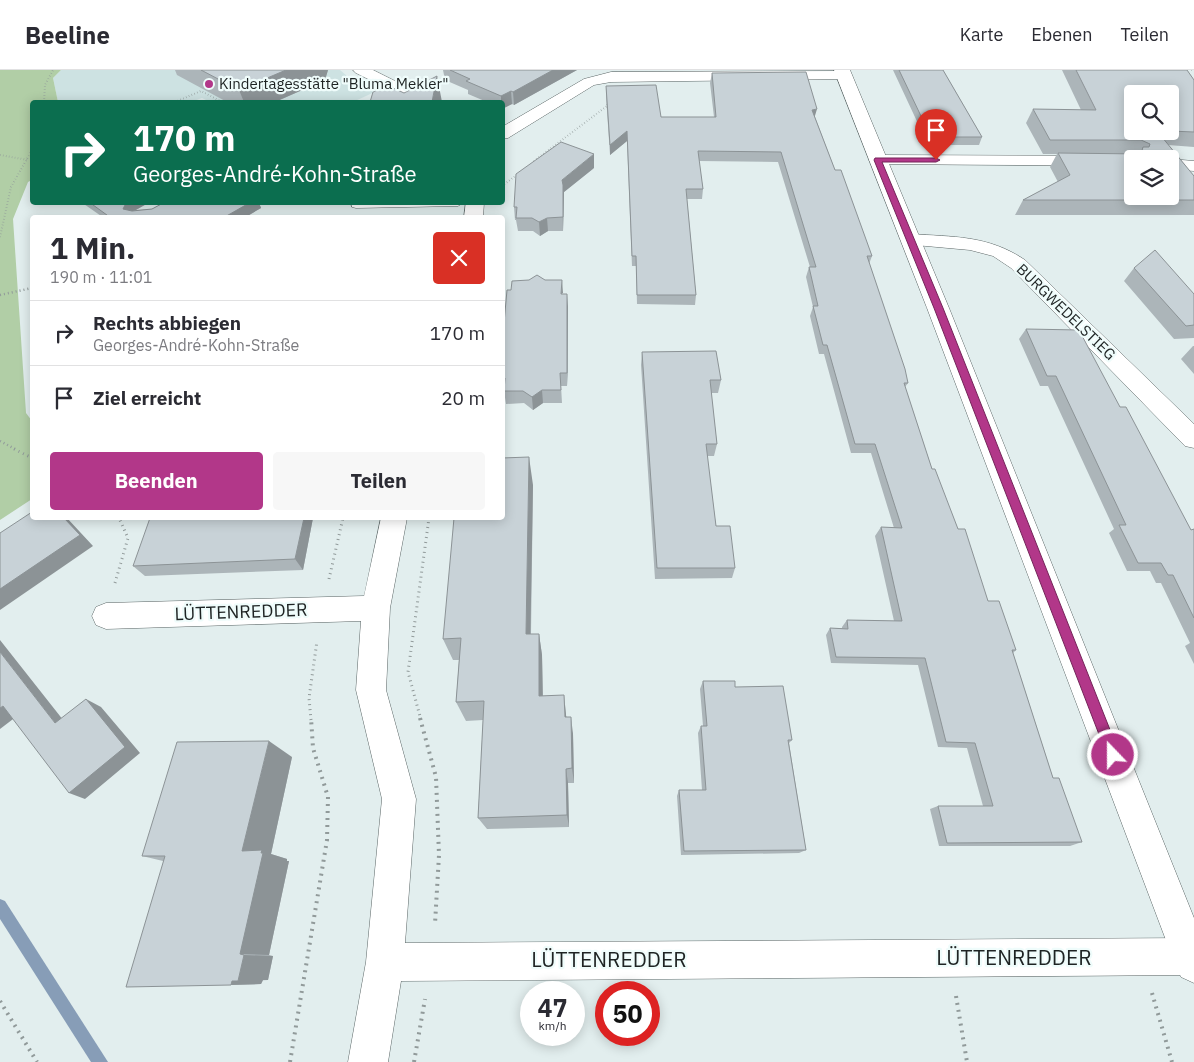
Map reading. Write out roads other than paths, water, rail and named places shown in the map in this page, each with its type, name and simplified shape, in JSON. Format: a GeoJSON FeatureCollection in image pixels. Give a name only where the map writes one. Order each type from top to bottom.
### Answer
{"type":"FeatureCollection","features":[{"type":"Feature","properties":{"kind":"street"},"geometry":{"type":"LineString","coordinates":[[361,70],[389,92],[418,100]]}},
{"type":"Feature","properties":{"kind":"street"},"geometry":{"type":"LineString","coordinates":[[505,132],[589,82],[611,77],[843,73],[1185,914],[1193,961]]}},
{"type":"Feature","properties":{"kind":"street"},"geometry":{"type":"LineString","coordinates":[[878,160],[1124,161]]}},
{"type":"Feature","properties":{"kind":"street"},"geometry":{"type":"LineString","coordinates":[[1179,165],[1194,166]]}},
{"type":"Feature","properties":{"kind":"street","name":"BURGWEDELSTIEG"},"geometry":{"type":"LineString","coordinates":[[911,240],[971,244],[1000,252],[1018,264],[1194,439]]}},
{"type":"Feature","properties":{"kind":"street"},"geometry":{"type":"LineString","coordinates":[[368,1062],[384,962],[400,800],[371,690],[376,608],[394,520]]}},
{"type":"Feature","properties":{"kind":"street","name":"LÜTTENREDDER"},"geometry":{"type":"LineString","coordinates":[[106,616],[376,608]]}},
{"type":"Feature","properties":{"kind":"street","name":"LÜTTENREDDER"},"geometry":{"type":"LineString","coordinates":[[384,962],[949,958],[1140,958],[1193,961]]}},
{"type":"Feature","properties":{"kind":"waterway"},"geometry":{"type":"LineString","coordinates":[[0,906],[100,1062]]}},
{"type":"Feature","properties":{"kind":"place","name":"Kindertagesstätte \"Bluma Mekler\""},"geometry":{"type":"Point","coordinates":[209,84]}}]}
